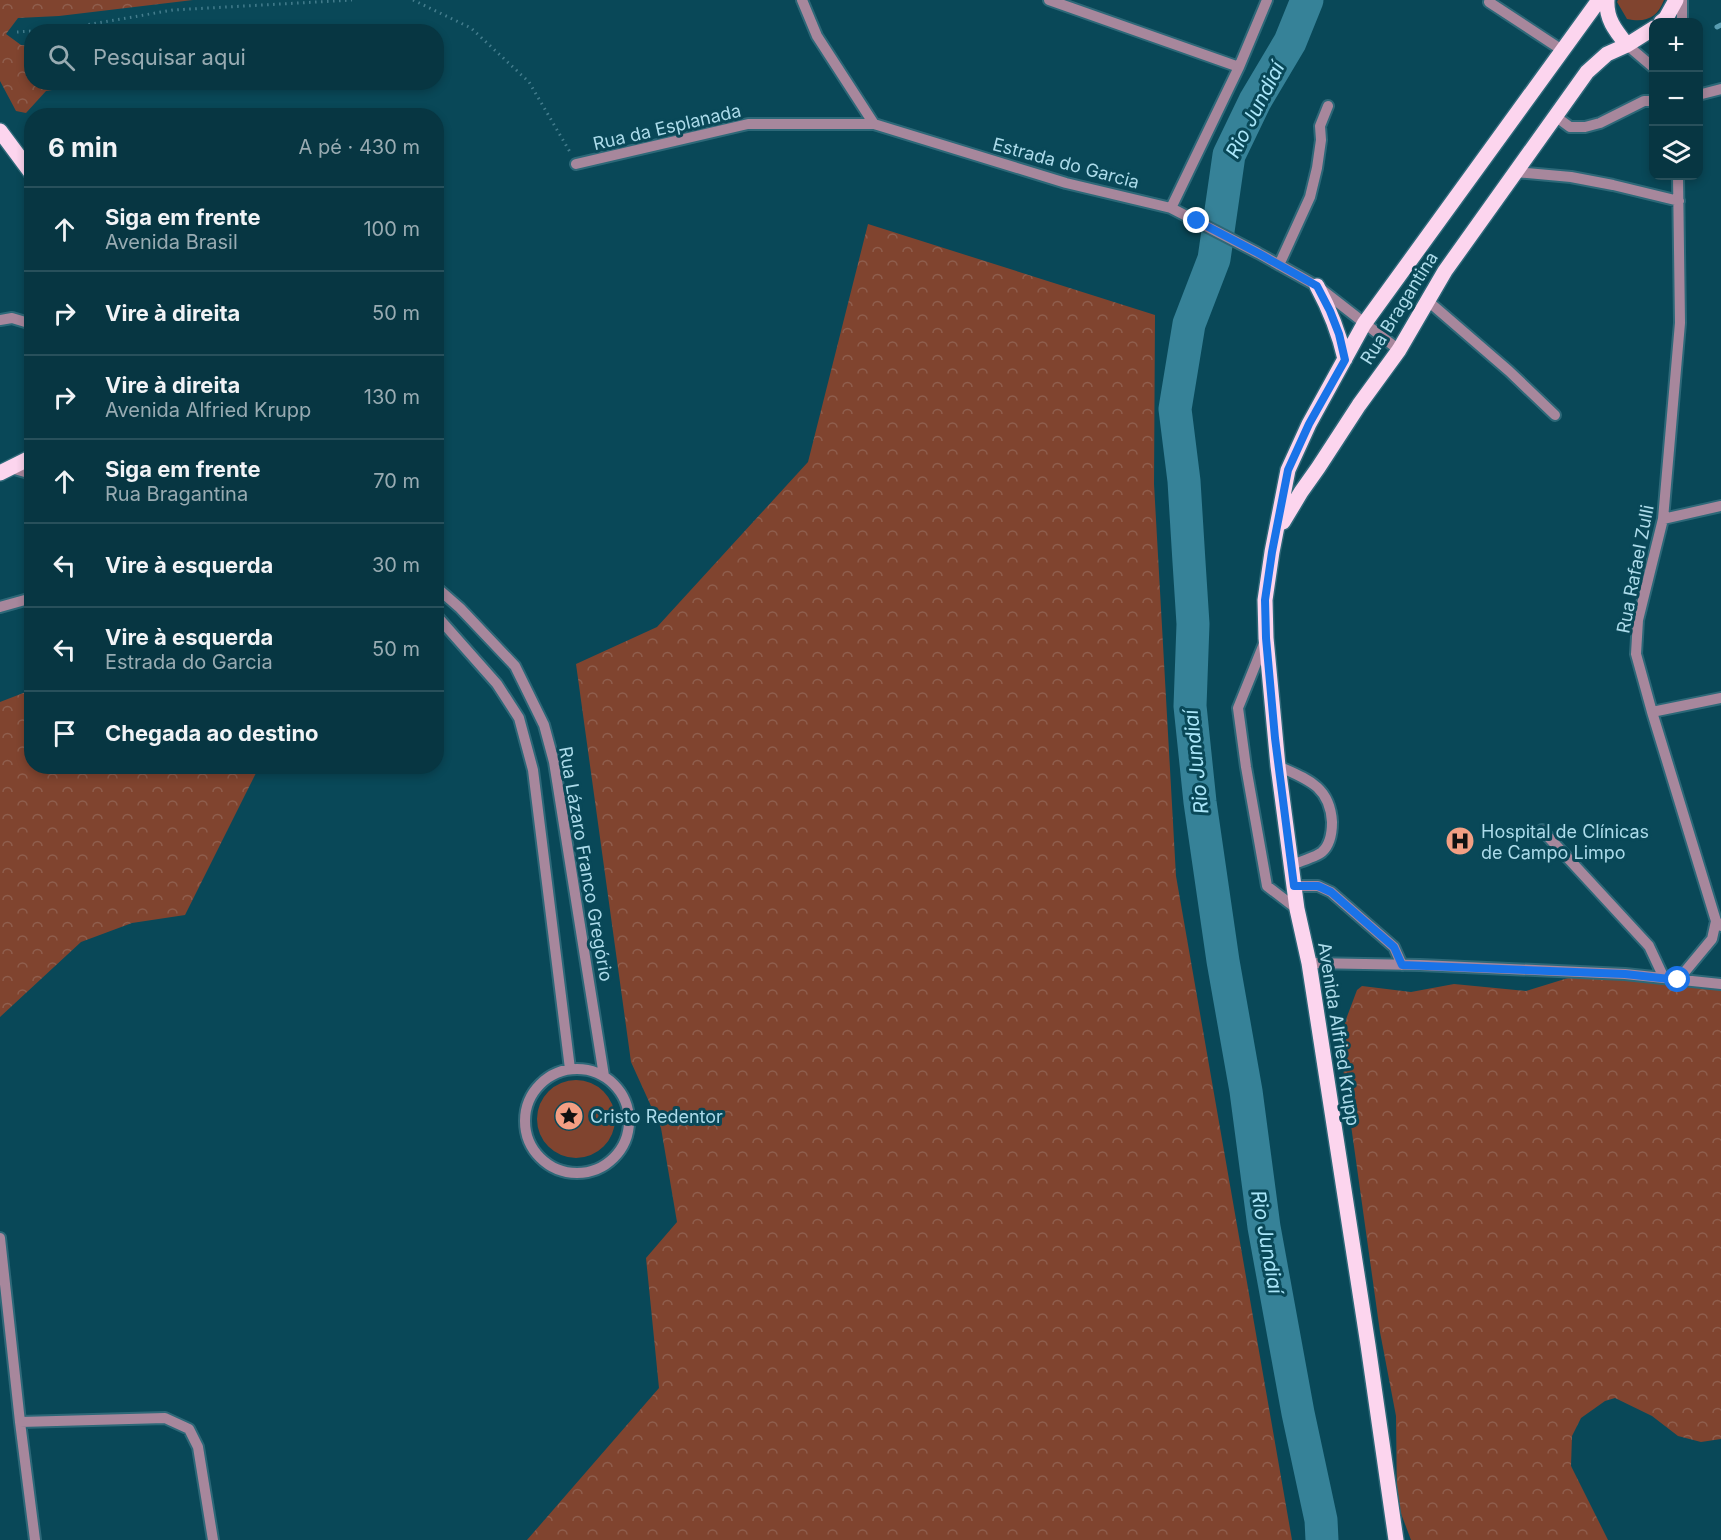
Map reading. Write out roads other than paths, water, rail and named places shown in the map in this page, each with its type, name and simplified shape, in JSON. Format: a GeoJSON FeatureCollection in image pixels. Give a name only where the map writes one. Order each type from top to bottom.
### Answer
{"type":"FeatureCollection","features":[{"type":"Feature","properties":{"kind":"main road","name":"Rua Bragantina"},"geometry":{"type":"LineString","coordinates":[[1276,533],[1288,470],[1309,424],[1365,324],[1599,0]]}},
{"type":"Feature","properties":{"kind":"main road"},"geometry":{"type":"LineString","coordinates":[[1607,0],[1609,19],[1613,28],[1627,45]]}},
{"type":"Feature","properties":{"kind":"main road"},"geometry":{"type":"LineString","coordinates":[[1666,18],[1676,0]]}},
{"type":"Feature","properties":{"kind":"main road","name":"Rua Bragantina"},"geometry":{"type":"LineString","coordinates":[[1276,533],[1300,492],[1359,405],[1400,350],[1444,271],[1587,72],[1607,54],[1627,45],[1649,31]]}},
{"type":"Feature","properties":{"kind":"main road"},"geometry":{"type":"LineString","coordinates":[[0,131],[24,163]]}},
{"type":"Feature","properties":{"kind":"main road"},"geometry":{"type":"LineString","coordinates":[[1317,286],[1339,334],[1345,360]]}},
{"type":"Feature","properties":{"kind":"main road"},"geometry":{"type":"LineString","coordinates":[[5,471],[24,461]]}},
{"type":"Feature","properties":{"kind":"main road","name":"Avenida Alfried Krupp"},"geometry":{"type":"LineString","coordinates":[[1276,533],[1265,600],[1266,638],[1278,766],[1297,909],[1309,963],[1396,1540]]}},
{"type":"Feature","properties":{"kind":"street"},"geometry":{"type":"LineString","coordinates":[[802,0],[817,36],[874,124]]}},
{"type":"Feature","properties":{"kind":"street"},"geometry":{"type":"LineString","coordinates":[[1049,0],[1239,67]]}},
{"type":"Feature","properties":{"kind":"street"},"geometry":{"type":"LineString","coordinates":[[1172,208],[1239,67],[1267,0]]}},
{"type":"Feature","properties":{"kind":"street"},"geometry":{"type":"LineString","coordinates":[[1682,0],[1682,18]]}},
{"type":"Feature","properties":{"kind":"street"},"geometry":{"type":"LineString","coordinates":[[1490,2],[1562,50]]}},
{"type":"Feature","properties":{"kind":"street"},"geometry":{"type":"LineString","coordinates":[[1627,45],[1649,64]]}},
{"type":"Feature","properties":{"kind":"street"},"geometry":{"type":"LineString","coordinates":[[1703,94],[1721,89]]}},
{"type":"Feature","properties":{"kind":"street"},"geometry":{"type":"LineString","coordinates":[[1555,116],[1570,127],[1585,127],[1600,123],[1644,101],[1649,101]]}},
{"type":"Feature","properties":{"kind":"street"},"geometry":{"type":"LineString","coordinates":[[1280,265],[1310,197],[1321,140],[1320,126],[1328,106]]}},
{"type":"Feature","properties":{"kind":"street","name":"Rua da Esplanada"},"geometry":{"type":"LineString","coordinates":[[576,164],[748,124],[874,124]]}},
{"type":"Feature","properties":{"kind":"street","name":"Estrada do Garcia"},"geometry":{"type":"LineString","coordinates":[[874,124],[1066,183],[1172,208],[1317,286],[1400,350]]}},
{"type":"Feature","properties":{"kind":"street"},"geometry":{"type":"LineString","coordinates":[[1515,172],[1571,177],[1679,201]]}},
{"type":"Feature","properties":{"kind":"street","name":"Rua Rafael Zulli"},"geometry":{"type":"LineString","coordinates":[[1678,180],[1680,323],[1664,519],[1638,620],[1636,654],[1652,712],[1718,917]]}},
{"type":"Feature","properties":{"kind":"street"},"geometry":{"type":"LineString","coordinates":[[1428,301],[1509,371],[1555,415]]}},
{"type":"Feature","properties":{"kind":"street"},"geometry":{"type":"LineString","coordinates":[[0,320],[12,318],[24,322]]}},
{"type":"Feature","properties":{"kind":"street"},"geometry":{"type":"LineString","coordinates":[[5,471],[24,473]]}},
{"type":"Feature","properties":{"kind":"street"},"geometry":{"type":"LineString","coordinates":[[1664,519],[1721,506]]}},
{"type":"Feature","properties":{"kind":"street","name":"Rua Lázaro Franco Gregório"},"geometry":{"type":"LineString","coordinates":[[444,594],[515,666],[544,725],[554,762],[604,1076]]}},
{"type":"Feature","properties":{"kind":"street"},"geometry":{"type":"LineString","coordinates":[[0,607],[24,600]]}},
{"type":"Feature","properties":{"kind":"street"},"geometry":{"type":"LineString","coordinates":[[444,616],[460,608]]}},
{"type":"Feature","properties":{"kind":"street","name":"Rua Lázaro Franco Gregório"},"geometry":{"type":"LineString","coordinates":[[444,623],[497,684],[519,718],[533,770],[570,1069]]}},
{"type":"Feature","properties":{"kind":"street"},"geometry":{"type":"LineString","coordinates":[[1266,638],[1238,708],[1267,886],[1297,909]]}},
{"type":"Feature","properties":{"kind":"street"},"geometry":{"type":"LineString","coordinates":[[1652,712],[1721,698]]}},
{"type":"Feature","properties":{"kind":"street"},"geometry":{"type":"LineString","coordinates":[[1278,766],[1309,780],[1324,792],[1331,812],[1332,834],[1322,852],[1291,865]]}},
{"type":"Feature","properties":{"kind":"street"},"geometry":{"type":"LineString","coordinates":[[1542,830],[1649,946],[1664,978]]}},
{"type":"Feature","properties":{"kind":"street"},"geometry":{"type":"LineString","coordinates":[[1294,886],[1318,886],[1331,892],[1394,947],[1402,965]]}},
{"type":"Feature","properties":{"kind":"street"},"geometry":{"type":"LineString","coordinates":[[1678,980],[1712,939],[1718,917]]}},
{"type":"Feature","properties":{"kind":"street"},"geometry":{"type":"LineString","coordinates":[[1309,963],[1625,974],[1721,984]]}},
{"type":"Feature","properties":{"kind":"street"},"geometry":{"type":"LineString","coordinates":[[570,1069],[588,1069],[604,1076],[617,1086],[625,1100],[629,1116],[628,1133],[622,1148],[612,1160],[598,1169],[583,1174],[566,1173],[551,1167],[538,1157],[529,1143],[525,1128],[526,1111],[531,1096],[541,1083],[554,1074],[570,1069]]}},
{"type":"Feature","properties":{"kind":"street"},"geometry":{"type":"LineString","coordinates":[[0,1238],[35,1540]]}},
{"type":"Feature","properties":{"kind":"street"},"geometry":{"type":"LineString","coordinates":[[20,1422],[165,1418],[189,1429],[198,1447],[213,1540]]}},
{"type":"Feature","properties":{"kind":"waterway","name":"Rio Jundiaí"},"geometry":{"type":"LineString","coordinates":[[1307,0],[1290,42],[1255,101],[1229,155],[1214,259],[1189,324],[1175,409],[1184,481],[1193,624],[1190,706],[1200,802],[1223,961],[1246,1091],[1264,1227],[1298,1413],[1321,1520],[1322,1540]]}},
{"type":"Feature","properties":{"kind":"waterway"},"geometry":{"type":"LineString","coordinates":[[1717,27],[1721,25]]}},
{"type":"Feature","properties":{"kind":"place","name":"Hospital de Clínicas de Campo Limpo"},"geometry":{"type":"Point","coordinates":[1460,841]}},
{"type":"Feature","properties":{"kind":"place","name":"Cristo Redentor"},"geometry":{"type":"Point","coordinates":[569,1116]}}]}
